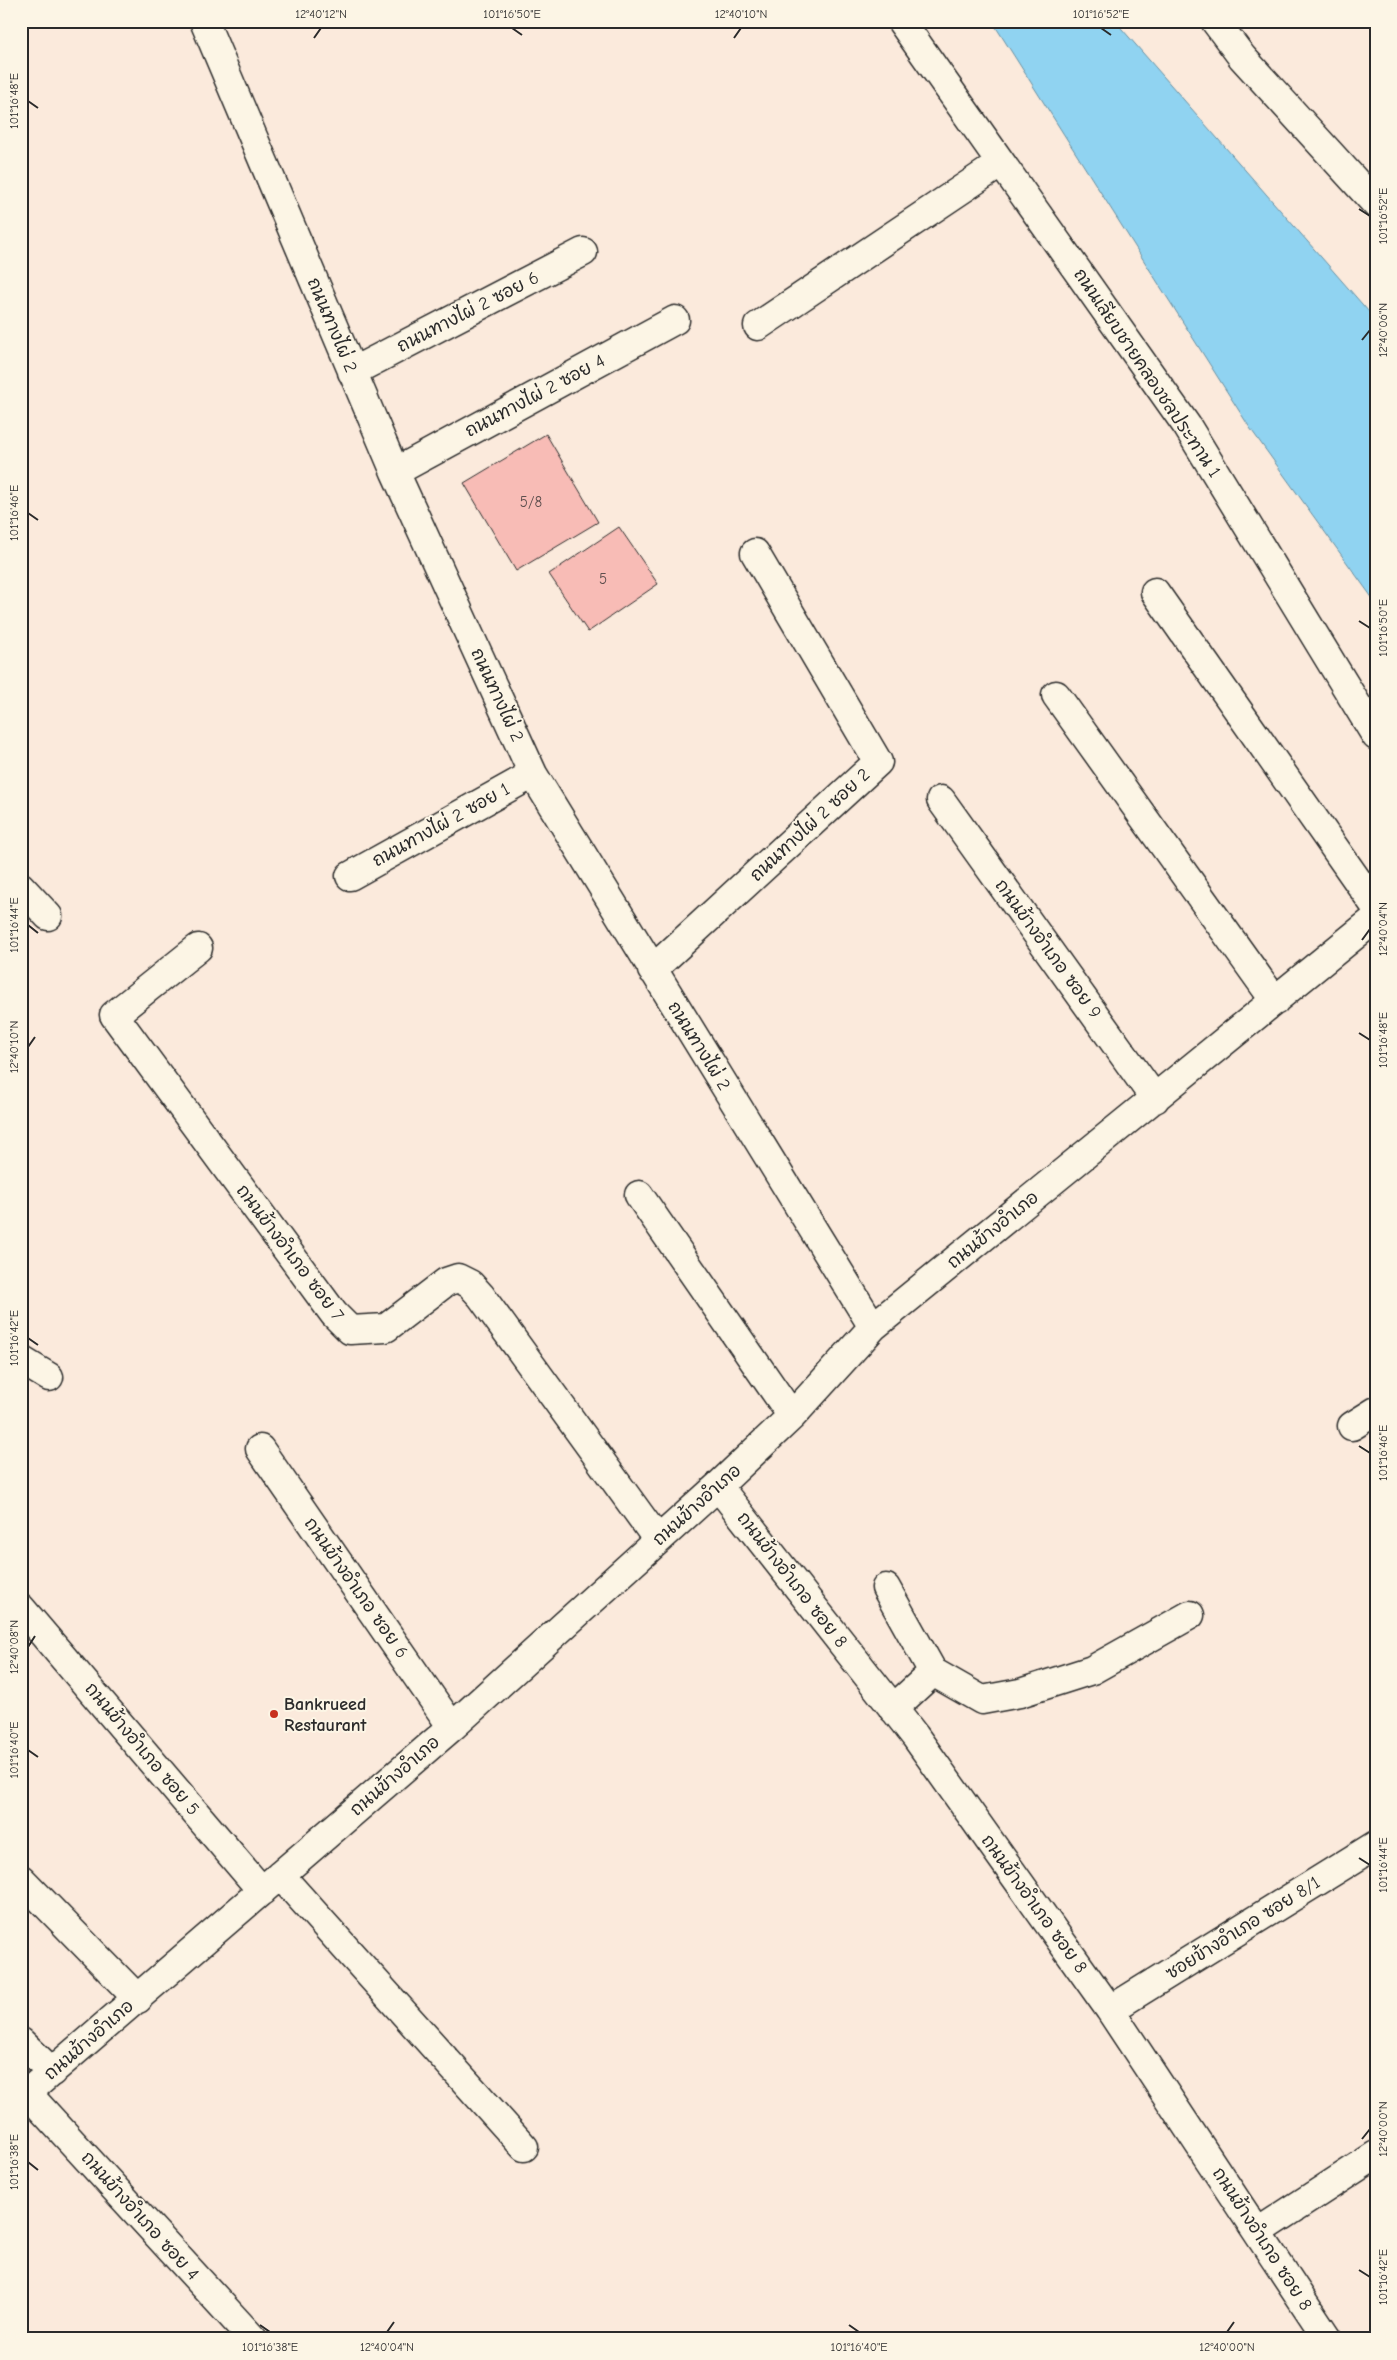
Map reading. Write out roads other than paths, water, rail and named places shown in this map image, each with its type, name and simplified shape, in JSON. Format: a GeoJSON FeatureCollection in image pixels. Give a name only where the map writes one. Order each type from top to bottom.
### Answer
{"type":"FeatureCollection","features":[{"type":"Feature","properties":{"kind":"street","name":"ถนนทางไผ่ 2"},"geometry":{"type":"LineString","coordinates":[[204,21],[395,472],[533,774],[873,1326]]}},
{"type":"Feature","properties":{"kind":"street","name":"ถนนเลียบชายคลองชลประทาน 1"},"geometry":{"type":"LineString","coordinates":[[901,21],[1187,426],[1376,736]]}},
{"type":"Feature","properties":{"kind":"street"},"geometry":{"type":"LineString","coordinates":[[1215,21],[1242,57],[1372,193]]}},
{"type":"Feature","properties":{"kind":"street"},"geometry":{"type":"LineString","coordinates":[[758,326],[1001,163]]}},
{"type":"Feature","properties":{"kind":"street","name":"ถนนทางไผ่ 2 ซอย 6"},"geometry":{"type":"LineString","coordinates":[[352,372],[583,252]]}},
{"type":"Feature","properties":{"kind":"street","name":"ถนนทางไผ่ 2 ซอย 4"},"geometry":{"type":"LineString","coordinates":[[395,472],[675,320]]}},
{"type":"Feature","properties":{"kind":"street","name":"ถนนทางไผ่ 2 ซอย 2"},"geometry":{"type":"LineString","coordinates":[[652,970],[878,762],[755,553]]}},
{"type":"Feature","properties":{"kind":"street"},"geometry":{"type":"LineString","coordinates":[[1155,592],[1376,907]]}},
{"type":"Feature","properties":{"kind":"street"},"geometry":{"type":"LineString","coordinates":[[1056,695],[1275,1001]]}},
{"type":"Feature","properties":{"kind":"street","name":"ถนนทางไผ่ 2 ซอย 1"},"geometry":{"type":"LineString","coordinates":[[350,876],[533,774]]}},
{"type":"Feature","properties":{"kind":"street","name":"ถนนข้างอำเภอ ซอย 9"},"geometry":{"type":"LineString","coordinates":[[941,800],[1155,1099]]}},
{"type":"Feature","properties":{"kind":"street"},"geometry":{"type":"LineString","coordinates":[[21,887],[48,916]]}},
{"type":"Feature","properties":{"kind":"street","name":"ถนนข้างอำเภอ"},"geometry":{"type":"LineString","coordinates":[[24,2095],[452,1727],[718,1486],[792,1416],[873,1326],[1376,918]]}},
{"type":"Feature","properties":{"kind":"street","name":"ถนนข้างอำเภอ ซอย 7"},"geometry":{"type":"LineString","coordinates":[[198,948],[114,1015],[334,1314],[350,1330],[386,1328],[446,1282],[458,1278],[470,1284],[481,1296],[658,1540]]}},
{"type":"Feature","properties":{"kind":"street"},"geometry":{"type":"LineString","coordinates":[[639,1195],[792,1416]]}},
{"type":"Feature","properties":{"kind":"street"},"geometry":{"type":"LineString","coordinates":[[21,1360],[49,1377]]}},
{"type":"Feature","properties":{"kind":"street"},"geometry":{"type":"LineString","coordinates":[[1352,1426],[1376,1411]]}},
{"type":"Feature","properties":{"kind":"street","name":"ถนนข้างอำเภอ ซอย 6"},"geometry":{"type":"LineString","coordinates":[[260,1449],[452,1727]]}},
{"type":"Feature","properties":{"kind":"street","name":"ถนนข้างอำเภอ ซอย 8"},"geometry":{"type":"LineString","coordinates":[[718,1486],[914,1736],[1110,2010],[1328,2339]]}},
{"type":"Feature","properties":{"kind":"street"},"geometry":{"type":"LineString","coordinates":[[886,1588],[932,1672],[982,1700],[1020,1693],[1092,1670],[1190,1615]]}},
{"type":"Feature","properties":{"kind":"street","name":"ถนนข้างอำเภอ ซอย 5"},"geometry":{"type":"LineString","coordinates":[[21,1608],[271,1883],[524,2147]]}},
{"type":"Feature","properties":{"kind":"street"},"geometry":{"type":"LineString","coordinates":[[893,1709],[932,1672]]}},
{"type":"Feature","properties":{"kind":"street","name":"ซอยข้างอำเภอ ซอย 8/1"},"geometry":{"type":"LineString","coordinates":[[1110,2010],[1376,1846]]}},
{"type":"Feature","properties":{"kind":"street"},"geometry":{"type":"LineString","coordinates":[[21,1879],[138,1998]]}},
{"type":"Feature","properties":{"kind":"street"},"geometry":{"type":"LineString","coordinates":[[21,2042],[52,2072]]}},
{"type":"Feature","properties":{"kind":"street","name":"ถนนข้างอำเภอ ซอย 4"},"geometry":{"type":"LineString","coordinates":[[24,2095],[253,2339]]}},
{"type":"Feature","properties":{"kind":"street"},"geometry":{"type":"LineString","coordinates":[[1258,2232],[1376,2155]]}},
{"type":"Feature","properties":{"kind":"water"},"geometry":{"type":"Polygon","coordinates":[[[992,21],[1115,21],[1376,320],[1376,603],[1250,428],[992,21]]]}},
{"type":"Feature","properties":{"kind":"place","name":"Bankrueed Restaurant"},"geometry":{"type":"Point","coordinates":[274,1714]}}]}
